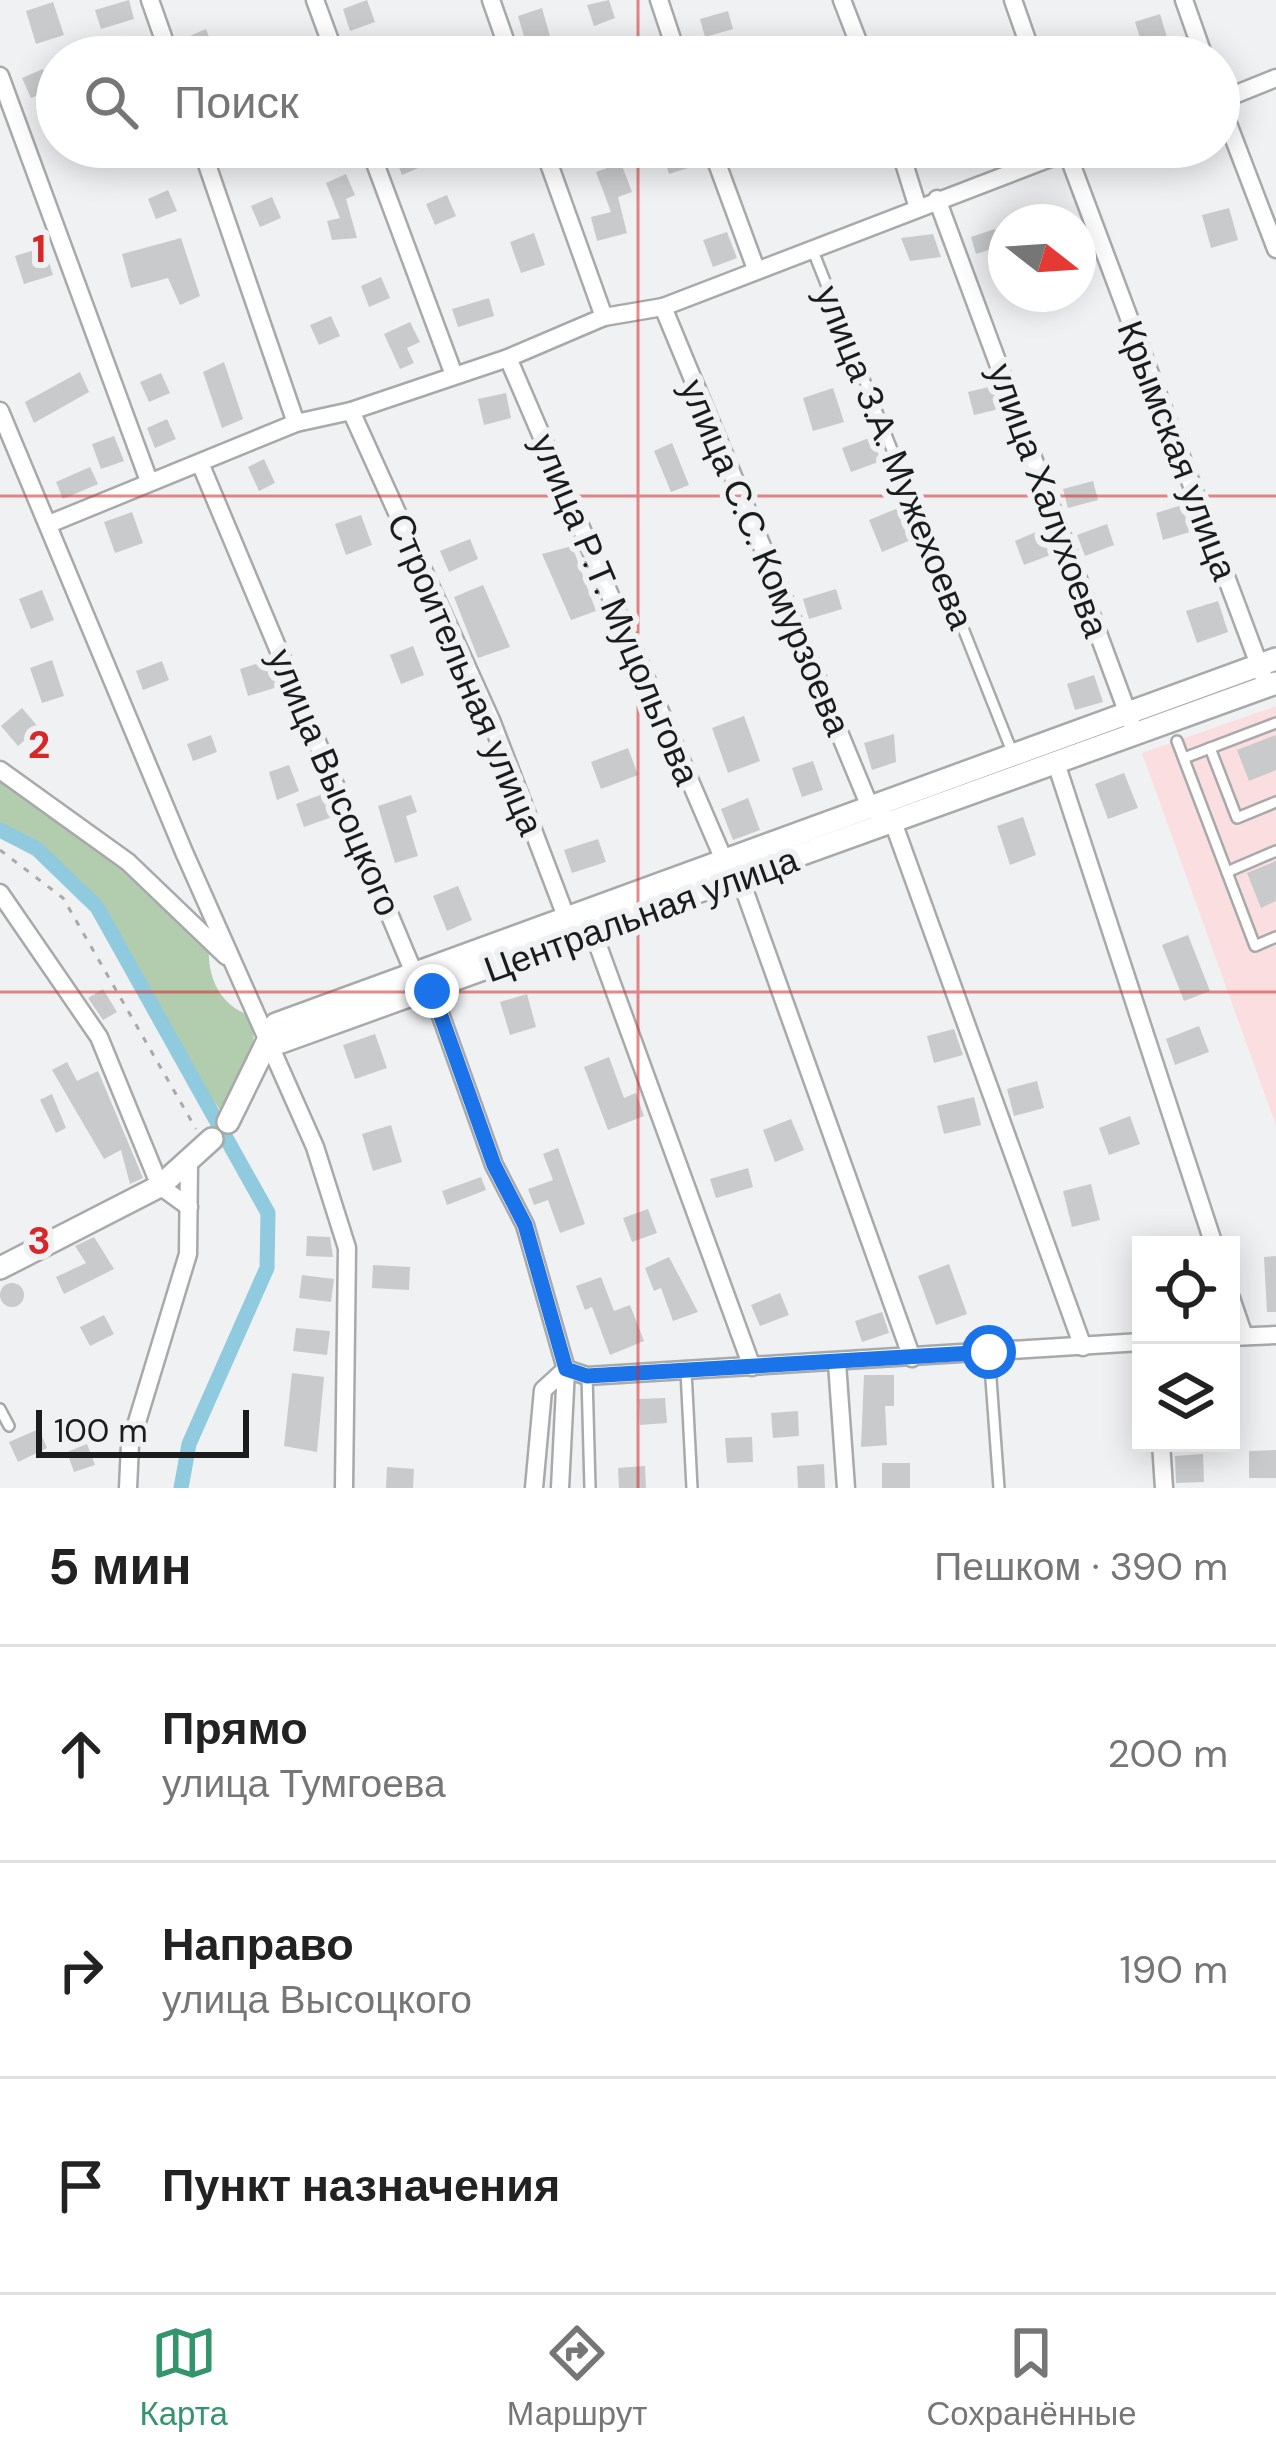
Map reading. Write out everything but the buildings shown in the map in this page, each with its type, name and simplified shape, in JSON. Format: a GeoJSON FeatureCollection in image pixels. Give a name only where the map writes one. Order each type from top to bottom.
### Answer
{"type":"FeatureCollection","features":[{"type":"Feature","properties":{"kind":"street"},"geometry":{"type":"LineString","coordinates":[[150,0],[163,36]]}},
{"type":"Feature","properties":{"kind":"street"},"geometry":{"type":"LineString","coordinates":[[315,0],[328,36]]}},
{"type":"Feature","properties":{"kind":"street"},"geometry":{"type":"LineString","coordinates":[[491,0],[504,36]]}},
{"type":"Feature","properties":{"kind":"street"},"geometry":{"type":"LineString","coordinates":[[659,0],[671,36]]}},
{"type":"Feature","properties":{"kind":"street"},"geometry":{"type":"LineString","coordinates":[[842,0],[857,36]]}},
{"type":"Feature","properties":{"kind":"street"},"geometry":{"type":"LineString","coordinates":[[1013,0],[1026,36]]}},
{"type":"Feature","properties":{"kind":"street"},"geometry":{"type":"LineString","coordinates":[[1184,0],[1197,36]]}},
{"type":"Feature","properties":{"kind":"street"},"geometry":{"type":"LineString","coordinates":[[0,76],[149,481]]}},
{"type":"Feature","properties":{"kind":"street"},"geometry":{"type":"LineString","coordinates":[[1240,92],[1276,78]]}},
{"type":"Feature","properties":{"kind":"street"},"geometry":{"type":"LineString","coordinates":[[1240,155],[1276,249]]}},
{"type":"Feature","properties":{"kind":"street"},"geometry":{"type":"LineString","coordinates":[[208,168],[296,423]]}},
{"type":"Feature","properties":{"kind":"street"},"geometry":{"type":"LineString","coordinates":[[377,168],[454,375]]}},
{"type":"Feature","properties":{"kind":"street"},"geometry":{"type":"LineString","coordinates":[[551,168],[604,317]]}},
{"type":"Feature","properties":{"kind":"street"},"geometry":{"type":"LineString","coordinates":[[719,168],[756,269]]}},
{"type":"Feature","properties":{"kind":"street"},"geometry":{"type":"LineString","coordinates":[[906,168],[917,205]]}},
{"type":"Feature","properties":{"kind":"street"},"geometry":{"type":"LineString","coordinates":[[812,248],[1018,168]]}},
{"type":"Feature","properties":{"kind":"street","name":"Крымская улица"},"geometry":{"type":"LineString","coordinates":[[1078,168],[1270,673]]}},
{"type":"Feature","properties":{"kind":"street","name":"улица Халухоева"},"geometry":{"type":"LineString","coordinates":[[937,199],[1132,723]]}},
{"type":"Feature","properties":{"kind":"street","name":"улица З.А. Мужехоева"},"geometry":{"type":"LineString","coordinates":[[49,524],[296,423],[351,411],[508,358],[604,317],[663,307],[812,248]]}},
{"type":"Feature","properties":{"kind":"street","name":"улица С.С. Комурзоева"},"geometry":{"type":"LineString","coordinates":[[663,307],[870,807]]}},
{"type":"Feature","properties":{"kind":"street","name":"улица Р.Т. Муцольгова"},"geometry":{"type":"LineString","coordinates":[[508,358],[724,860],[740,878]]}},
{"type":"Feature","properties":{"kind":"street"},"geometry":{"type":"LineString","coordinates":[[0,411],[232,962],[271,1036],[315,1148],[347,1248],[344,1488]]}},
{"type":"Feature","properties":{"kind":"street","name":"Строительная улица"},"geometry":{"type":"LineString","coordinates":[[351,411],[491,720],[752,1367]]}},
{"type":"Feature","properties":{"kind":"street","name":"улица Высоцкого"},"geometry":{"type":"LineString","coordinates":[[200,463],[414,973],[432,991],[494,1165],[525,1225],[566,1369],[560,1488]]}},
{"type":"Feature","properties":{"kind":"street","name":"Центральная улица"},"geometry":{"type":"LineString","coordinates":[[1132,723],[1056,763],[1017,765],[893,822],[740,878],[578,929],[414,973],[276,1024],[271,1036],[281,1042],[432,991],[578,929],[724,860],[870,807],[1017,765],[1132,723],[1270,673]]}},
{"type":"Feature","properties":{"kind":"street"},"geometry":{"type":"LineString","coordinates":[[1056,763],[1211,1236]]}},
{"type":"Feature","properties":{"kind":"street"},"geometry":{"type":"LineString","coordinates":[[0,770],[128,862],[232,962]]}},
{"type":"Feature","properties":{"kind":"street"},"geometry":{"type":"LineString","coordinates":[[870,807],[893,822],[1083,1347]]}},
{"type":"Feature","properties":{"kind":"street"},"geometry":{"type":"LineString","coordinates":[[740,878],[912,1358]]}},
{"type":"Feature","properties":{"kind":"street"},"geometry":{"type":"LineString","coordinates":[[0,892],[99,1037],[160,1186],[189,1207]]}},
{"type":"Feature","properties":{"kind":"street"},"geometry":{"type":"LineString","coordinates":[[228,1122],[271,1036]]}},
{"type":"Feature","properties":{"kind":"street"},"geometry":{"type":"LineString","coordinates":[[1,1266],[160,1186],[202,1149]]}},
{"type":"Feature","properties":{"kind":"street"},"geometry":{"type":"LineString","coordinates":[[128,1488],[130,1445],[188,1254],[189,1207],[202,1149]]}},
{"type":"Feature","properties":{"kind":"street"},"geometry":{"type":"LineString","coordinates":[[1240,1337],[1276,1335]]}},
{"type":"Feature","properties":{"kind":"street"},"geometry":{"type":"LineString","coordinates":[[534,1488],[543,1390],[566,1369],[587,1376],[1132,1343]]}},
{"type":"Feature","properties":{"kind":"street"},"geometry":{"type":"LineString","coordinates":[[837,1363],[846,1488]]}},
{"type":"Feature","properties":{"kind":"street"},"geometry":{"type":"LineString","coordinates":[[1162,1452],[1164,1488]]}},
{"type":"Feature","properties":{"kind":"lane","name":"улица З.А. Мужехоева"},"geometry":{"type":"LineString","coordinates":[[812,248],[1017,765]]}},
{"type":"Feature","properties":{"kind":"lane"},"geometry":{"type":"LineString","coordinates":[[1184,758],[1276,723]]}},
{"type":"Feature","properties":{"kind":"lane"},"geometry":{"type":"LineString","coordinates":[[1178,741],[1255,946],[1276,937]]}},
{"type":"Feature","properties":{"kind":"lane"},"geometry":{"type":"LineString","coordinates":[[1210,748],[1237,818],[1276,802]]}},
{"type":"Feature","properties":{"kind":"lane"},"geometry":{"type":"LineString","coordinates":[[1227,872],[1276,851]]}},
{"type":"Feature","properties":{"kind":"lane"},"geometry":{"type":"LineString","coordinates":[[989,1352],[999,1488]]}},
{"type":"Feature","properties":{"kind":"lane"},"geometry":{"type":"LineString","coordinates":[[686,1371],[692,1488]]}},
{"type":"Feature","properties":{"kind":"lane"},"geometry":{"type":"LineString","coordinates":[[587,1376],[590,1488]]}},
{"type":"Feature","properties":{"kind":"lane"},"geometry":{"type":"LineString","coordinates":[[0,1409],[9,1426]]}},
{"type":"Feature","properties":{"kind":"path"},"geometry":{"type":"LineString","coordinates":[[0,850],[64,898],[202,1149]]}},
{"type":"Feature","properties":{"kind":"shaded area"},"geometry":{"type":"Polygon","coordinates":[[[1276,706],[1276,1126],[1142,753],[1276,706]]]}},
{"type":"Feature","properties":{"kind":"green space"},"geometry":{"type":"Polygon","coordinates":[[[0,770],[128,862],[209,947],[217,989],[249,1015],[253,1028],[252,1054],[224,1116],[139,990],[97,907],[37,849],[0,830],[0,770]]]}},
{"type":"Feature","properties":{"kind":"waterway"},"geometry":{"type":"LineString","coordinates":[[0,830],[37,849],[97,907],[268,1213],[267,1268],[189,1444],[181,1488]]}},
{"type":"Feature","properties":{"kind":"route"},"geometry":{"type":"LineString","coordinates":[[432,991],[494,1165],[525,1225],[566,1369],[587,1376],[989,1352]]}}]}
